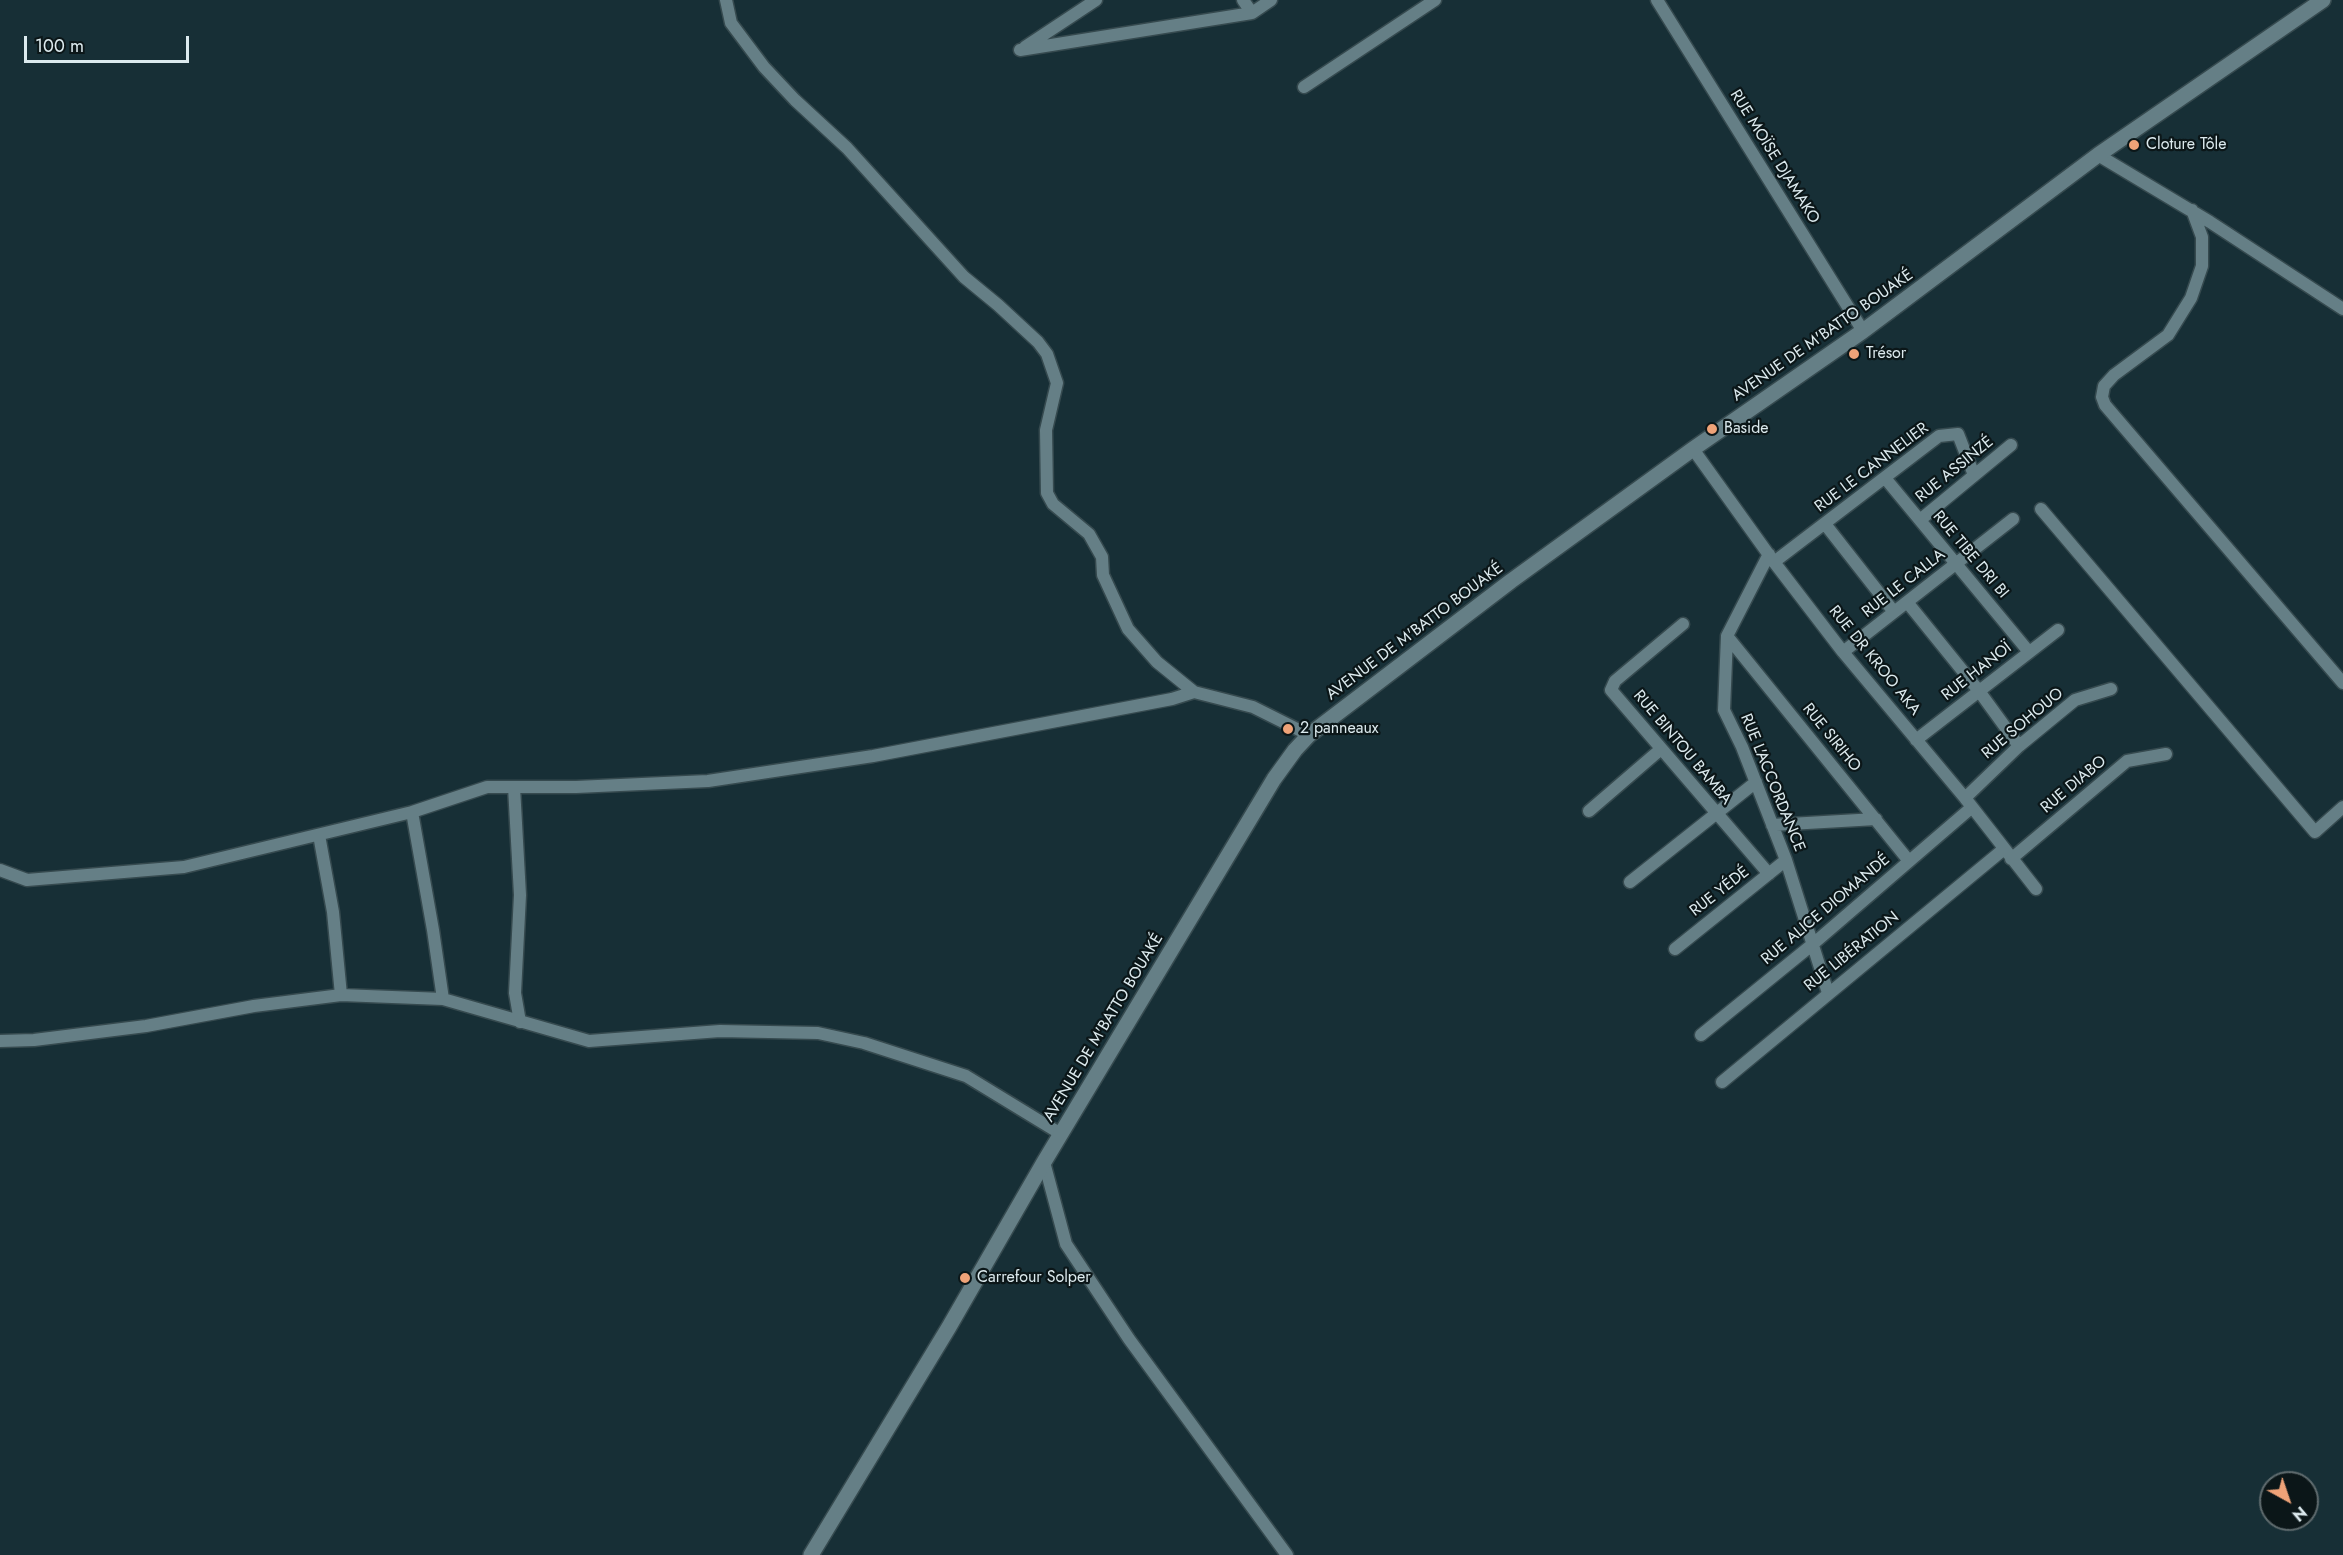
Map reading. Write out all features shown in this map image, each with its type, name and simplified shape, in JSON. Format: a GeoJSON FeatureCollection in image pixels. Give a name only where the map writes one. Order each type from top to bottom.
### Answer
{"type":"FeatureCollection","features":[{"type":"Feature","properties":{"kind":"street"},"geometry":{"type":"LineString","coordinates":[[726,0],[731,23],[764,67],[795,100],[847,148],[964,277],[998,304],[1038,342],[1047,354],[1057,383],[1046,430],[1047,493],[1053,504],[1089,534],[1102,557],[1103,575],[1128,629],[1157,662],[1194,692],[1253,706],[1309,735]]}},
{"type":"Feature","properties":{"kind":"street"},"geometry":{"type":"LineString","coordinates":[[1244,0],[1252,13]]}},
{"type":"Feature","properties":{"kind":"street"},"geometry":{"type":"LineString","coordinates":[[1093,1],[1020,50],[1252,13],[1271,0]]}},
{"type":"Feature","properties":{"kind":"street","name":"RUE MOÏSE DJAMAKO"},"geometry":{"type":"LineString","coordinates":[[1657,0],[1863,332]]}},
{"type":"Feature","properties":{"kind":"street","name":"AVENUE DE M'BATTO BOUAKÉ"},"geometry":{"type":"LineString","coordinates":[[811,1555],[1274,779],[1309,735],[1511,581],[1693,449],[1863,332],[2098,155],[2323,0]]}},
{"type":"Feature","properties":{"kind":"street"},"geometry":{"type":"LineString","coordinates":[[1304,87],[1433,1]]}},
{"type":"Feature","properties":{"kind":"street"},"geometry":{"type":"LineString","coordinates":[[2098,155],[2192,210],[2343,309]]}},
{"type":"Feature","properties":{"kind":"street"},"geometry":{"type":"LineString","coordinates":[[2192,210],[2202,237],[2202,266],[2191,298],[2168,335],[2114,375],[2104,386],[2102,397],[2105,405],[2343,683]]}},
{"type":"Feature","properties":{"kind":"street","name":"RUE LE CANNELIER"},"geometry":{"type":"LineString","coordinates":[[1772,558],[1825,524],[1939,436],[1958,434],[1974,475]]}},
{"type":"Feature","properties":{"kind":"street","name":"RUE ASSINZÉ"},"geometry":{"type":"LineString","coordinates":[[1920,520],[2011,445]]}},
{"type":"Feature","properties":{"kind":"street","name":"RUE DR KROO AKA"},"geometry":{"type":"LineString","coordinates":[[1693,449],[1844,652],[2036,889]]}},
{"type":"Feature","properties":{"kind":"street","name":"RUE TIBE DRI BI"},"geometry":{"type":"LineString","coordinates":[[1885,478],[2029,652]]}},
{"type":"Feature","properties":{"kind":"street"},"geometry":{"type":"LineString","coordinates":[[2041,509],[2315,832],[2343,807]]}},
{"type":"Feature","properties":{"kind":"street","name":"RUE LE CALLA"},"geometry":{"type":"LineString","coordinates":[[1844,652],[2013,519]]}},
{"type":"Feature","properties":{"kind":"street"},"geometry":{"type":"LineString","coordinates":[[1825,524],[1894,612]]}},
{"type":"Feature","properties":{"kind":"street","name":"RUE L'ACCORDANCE"},"geometry":{"type":"LineString","coordinates":[[1772,558],[1727,636],[1724,710],[1742,747],[1786,860],[1828,993]]}},
{"type":"Feature","properties":{"kind":"street"},"geometry":{"type":"LineString","coordinates":[[1907,602],[1979,691],[2019,746]]}},
{"type":"Feature","properties":{"kind":"street","name":"RUE BINTOU BAMBA"},"geometry":{"type":"LineString","coordinates":[[1683,624],[1615,681],[1611,690],[1769,874]]}},
{"type":"Feature","properties":{"kind":"street","name":"RUE HANOÏ"},"geometry":{"type":"LineString","coordinates":[[1916,740],[2058,630]]}},
{"type":"Feature","properties":{"kind":"street","name":"RUE SIRIHO"},"geometry":{"type":"LineString","coordinates":[[1727,636],[1909,861]]}},
{"type":"Feature","properties":{"kind":"street","name":"RUE SOHOUO"},"geometry":{"type":"LineString","coordinates":[[1968,803],[2019,746],[2076,700],[2111,689]]}},
{"type":"Feature","properties":{"kind":"street"},"geometry":{"type":"LineString","coordinates":[[0,870],[27,880],[184,867],[412,812],[487,787],[708,780],[873,756],[1173,699],[1194,692]]}},
{"type":"Feature","properties":{"kind":"street"},"geometry":{"type":"LineString","coordinates":[[1589,811],[1661,749]]}},
{"type":"Feature","properties":{"kind":"street","name":"RUE DIABO"},"geometry":{"type":"LineString","coordinates":[[2008,854],[2127,761],[2166,754]]}},
{"type":"Feature","properties":{"kind":"street"},"geometry":{"type":"LineString","coordinates":[[1630,882],[1756,782]]}},
{"type":"Feature","properties":{"kind":"street"},"geometry":{"type":"LineString","coordinates":[[514,787],[520,895],[515,993],[520,1022]]}},
{"type":"Feature","properties":{"kind":"street","name":"RUE ALICE DIOMANDÉ"},"geometry":{"type":"LineString","coordinates":[[1701,1035],[1813,944],[1909,861],[1968,803]]}},
{"type":"Feature","properties":{"kind":"street"},"geometry":{"type":"LineString","coordinates":[[412,812],[434,930],[443,999]]}},
{"type":"Feature","properties":{"kind":"street"},"geometry":{"type":"LineString","coordinates":[[1772,825],[1876,819]]}},
{"type":"Feature","properties":{"kind":"street"},"geometry":{"type":"LineString","coordinates":[[319,835],[333,912],[341,995]]}},
{"type":"Feature","properties":{"kind":"street","name":"RUE LIBÉRATION"},"geometry":{"type":"LineString","coordinates":[[1722,1082],[1828,993],[2008,854]]}},
{"type":"Feature","properties":{"kind":"street","name":"RUE YÉDÉ"},"geometry":{"type":"LineString","coordinates":[[1675,949],[1786,860]]}},
{"type":"Feature","properties":{"kind":"street"},"geometry":{"type":"LineString","coordinates":[[0,1041],[34,1040],[146,1026],[254,1006],[341,995],[443,999],[589,1041],[720,1031],[818,1033],[864,1043],[966,1076],[1061,1134]]}},
{"type":"Feature","properties":{"kind":"street"},"geometry":{"type":"LineString","coordinates":[[1044,1162],[1066,1244],[1128,1339],[1287,1555]]}},
{"type":"Feature","properties":{"kind":"place","name":"Cloture Tôle"},"geometry":{"type":"Point","coordinates":[2134,145]}},
{"type":"Feature","properties":{"kind":"place","name":"Trésor"},"geometry":{"type":"Point","coordinates":[1854,354]}},
{"type":"Feature","properties":{"kind":"place","name":"Baside"},"geometry":{"type":"Point","coordinates":[1712,429]}},
{"type":"Feature","properties":{"kind":"place","name":"2 panneaux"},"geometry":{"type":"Point","coordinates":[1288,729]}},
{"type":"Feature","properties":{"kind":"place","name":"Carrefour Solper"},"geometry":{"type":"Point","coordinates":[965,1278]}}]}
